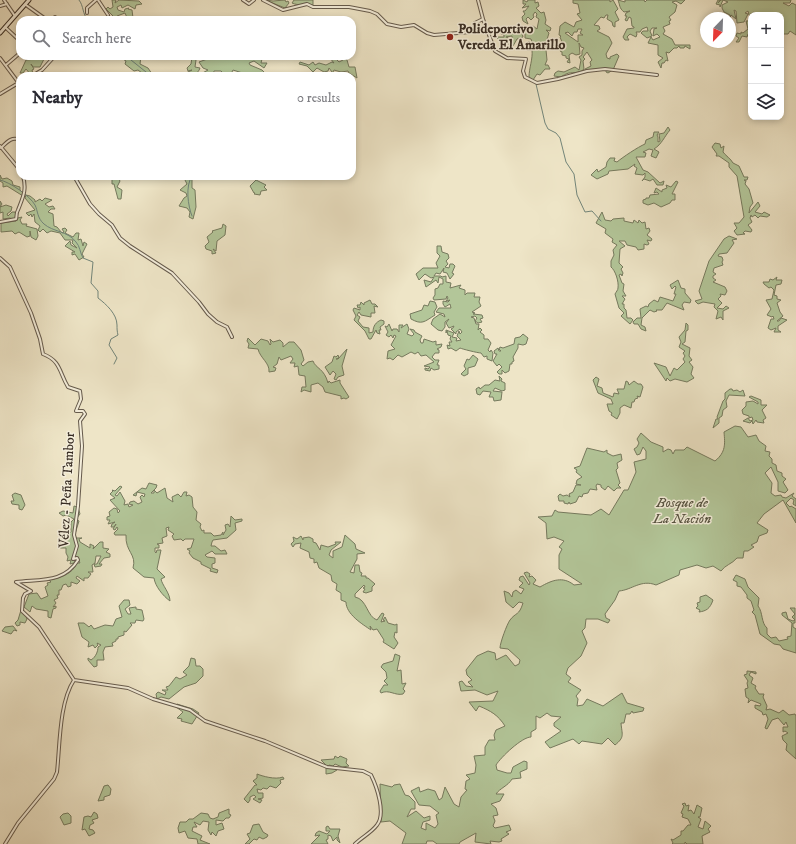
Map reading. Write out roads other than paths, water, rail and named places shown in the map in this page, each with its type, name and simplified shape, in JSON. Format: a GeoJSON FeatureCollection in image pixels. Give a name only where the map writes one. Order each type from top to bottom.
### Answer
{"type":"FeatureCollection","features":[{"type":"Feature","properties":{"kind":"main road"},"geometry":{"type":"LineString","coordinates":[[0,33],[29,0]]}},
{"type":"Feature","properties":{"kind":"street"},"geometry":{"type":"LineString","coordinates":[[4,0],[15,16]]}},
{"type":"Feature","properties":{"kind":"street"},"geometry":{"type":"LineString","coordinates":[[87,13],[87,8],[97,0],[108,15]]}},
{"type":"Feature","properties":{"kind":"street"},"geometry":{"type":"LineString","coordinates":[[243,0],[248,4],[254,0]]}},
{"type":"Feature","properties":{"kind":"street"},"geometry":{"type":"LineString","coordinates":[[263,0],[283,10],[307,4],[313,7],[349,6],[377,14],[387,24],[401,27],[414,25],[434,35],[470,32],[473,31],[475,23],[482,19]]}},
{"type":"Feature","properties":{"kind":"street"},"geometry":{"type":"LineString","coordinates":[[478,0],[482,19],[495,51],[507,58],[526,59],[523,71],[525,77],[536,83],[587,71],[600,70],[657,75]]}},
{"type":"Feature","properties":{"kind":"street"},"geometry":{"type":"LineString","coordinates":[[0,6],[7,4]]}},
{"type":"Feature","properties":{"kind":"street"},"geometry":{"type":"LineString","coordinates":[[26,5],[41,16]]}},
{"type":"Feature","properties":{"kind":"street"},"geometry":{"type":"LineString","coordinates":[[5,27],[16,37]]}},
{"type":"Feature","properties":{"kind":"street"},"geometry":{"type":"LineString","coordinates":[[6,65],[16,56]]}},
{"type":"Feature","properties":{"kind":"street"},"geometry":{"type":"LineString","coordinates":[[0,58],[16,78]]}},
{"type":"Feature","properties":{"kind":"street"},"geometry":{"type":"LineString","coordinates":[[39,72],[51,60]]}},
{"type":"Feature","properties":{"kind":"street"},"geometry":{"type":"LineString","coordinates":[[0,94],[16,84]]}},
{"type":"Feature","properties":{"kind":"street"},"geometry":{"type":"LineString","coordinates":[[16,139],[8,140],[1,147],[16,165]]}},
{"type":"Feature","properties":{"kind":"street"},"geometry":{"type":"LineString","coordinates":[[0,222],[16,219],[17,212],[25,194],[23,180]]}},
{"type":"Feature","properties":{"kind":"street"},"geometry":{"type":"LineString","coordinates":[[76,180],[90,204],[112,225],[120,238],[172,273],[208,314],[217,322],[227,327],[232,337]]}},
{"type":"Feature","properties":{"kind":"street","name":"Vélez - Peña Tambor"},"geometry":{"type":"LineString","coordinates":[[0,258],[10,266],[31,313],[40,339],[42,354],[57,363],[68,387],[80,391],[81,399],[76,412],[85,412],[80,421],[82,446],[78,506],[74,535],[77,546],[73,559],[77,558],[78,560],[68,573],[54,578],[16,582],[31,591],[25,594],[23,598],[22,611],[39,627],[74,680]]}},
{"type":"Feature","properties":{"kind":"street"},"geometry":{"type":"LineString","coordinates":[[5,844],[18,823],[54,779],[57,772],[62,716],[68,689],[74,680],[128,688],[153,699],[190,710],[205,721],[265,741],[327,766],[363,771],[371,775],[379,793],[380,820],[378,824],[355,844]]}},
{"type":"Feature","properties":{"kind":"waterway"},"geometry":{"type":"LineString","coordinates":[[79,0],[86,16]]}},
{"type":"Feature","properties":{"kind":"waterway"},"geometry":{"type":"LineString","coordinates":[[131,60],[146,72]]}},
{"type":"Feature","properties":{"kind":"waterway"},"geometry":{"type":"LineString","coordinates":[[536,84],[545,123],[548,129],[556,133],[560,138],[566,162],[574,174],[577,195],[585,212],[592,211],[601,221]]}},
{"type":"Feature","properties":{"kind":"waterway"},"geometry":{"type":"LineString","coordinates":[[0,180],[14,186],[29,198],[35,205],[42,222],[48,227],[73,238],[78,245],[83,258],[93,262],[91,283],[98,291],[98,298],[110,310],[117,321],[118,335],[111,339],[109,345],[117,358],[114,364]]}},
{"type":"Feature","properties":{"kind":"waterway"},"geometry":{"type":"LineString","coordinates":[[190,180],[188,185],[188,202],[192,216]]}},
{"type":"Feature","properties":{"kind":"place","name":"Polideportivo Vereda El Amarillo"},"geometry":{"type":"Point","coordinates":[450,37]}},
{"type":"Feature","properties":{"kind":"park label","name":"Bosque de La Nación"},"geometry":{"type":"Point","coordinates":[682,512]}}]}
